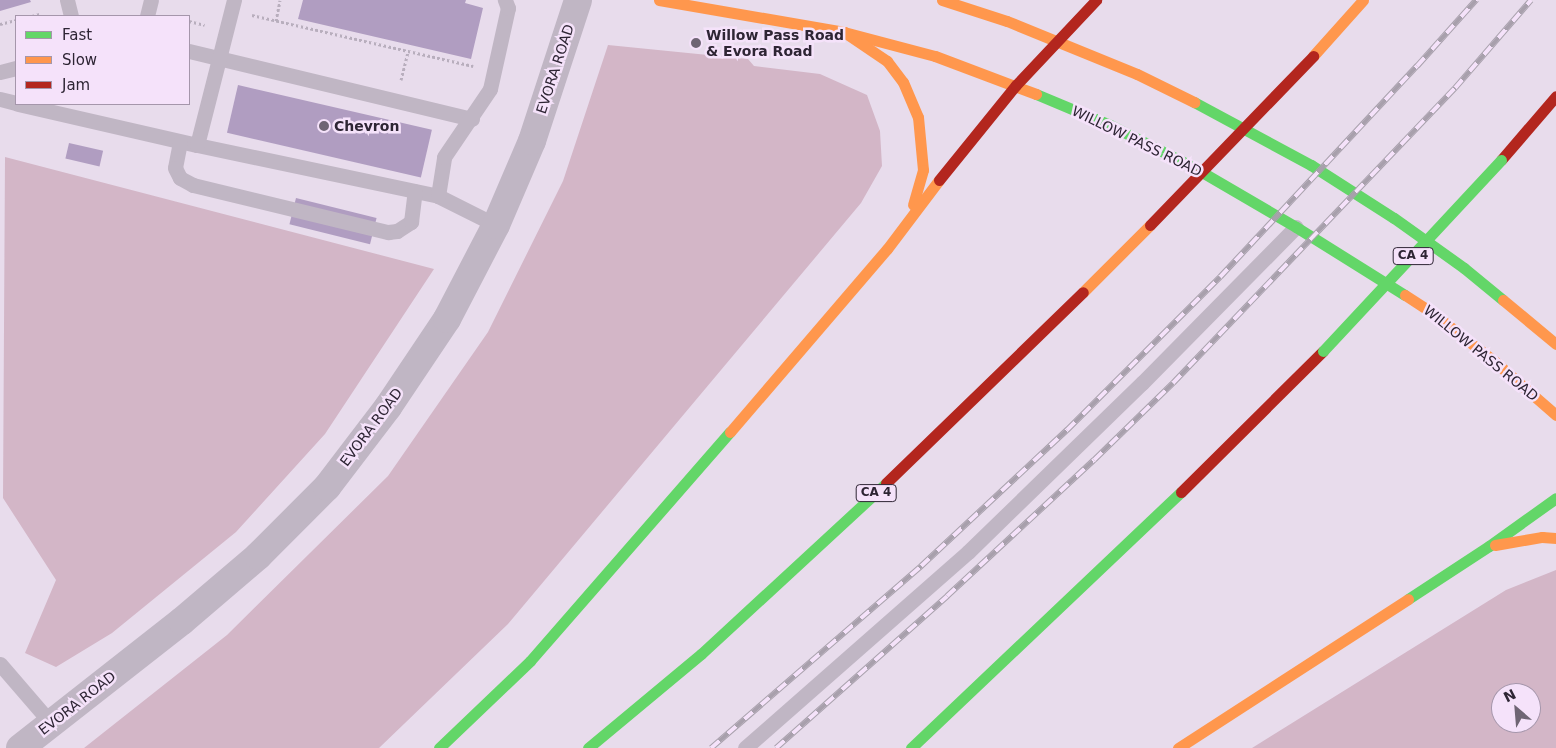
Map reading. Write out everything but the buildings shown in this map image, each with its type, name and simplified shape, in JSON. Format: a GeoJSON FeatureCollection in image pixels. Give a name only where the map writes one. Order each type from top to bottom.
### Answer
{"type":"FeatureCollection","features":[{"type":"Feature","properties":{"kind":"main road","name":"WILLOW PASS ROAD"},"geometry":{"type":"LineString","coordinates":[[659,0],[844,32],[936,56],[1016,85],[1110,125],[1195,168],[1296,227],[1430,311],[1494,361],[1556,415]]}},
{"type":"Feature","properties":{"kind":"main road"},"geometry":{"type":"LineString","coordinates":[[942,0],[1006,21],[1137,74],[1311,165],[1394,218],[1464,268],[1556,344]]}},
{"type":"Feature","properties":{"kind":"main road"},"geometry":{"type":"LineString","coordinates":[[439,748],[530,661],[634,544],[907,224],[972,136],[1016,85],[1059,42],[1096,0]]}},
{"type":"Feature","properties":{"kind":"main road","name":"CA 4"},"geometry":{"type":"LineString","coordinates":[[588,748],[701,654],[853,515],[1008,367],[1150,225],[1313,56],[1363,0]]}},
{"type":"Feature","properties":{"kind":"main road"},"geometry":{"type":"LineString","coordinates":[[844,32],[887,61],[903,82],[918,117],[923,170],[907,224]]}},
{"type":"Feature","properties":{"kind":"main road","name":"CA 4"},"geometry":{"type":"LineString","coordinates":[[911,748],[1162,511],[1323,351],[1502,160],[1556,96]]}},
{"type":"Feature","properties":{"kind":"main road"},"geometry":{"type":"LineString","coordinates":[[1178,748],[1489,546],[1556,498]]}},
{"type":"Feature","properties":{"kind":"main road"},"geometry":{"type":"LineString","coordinates":[[1489,546],[1542,537],[1556,538]]}},
{"type":"Feature","properties":{"kind":"street","name":"EVORA ROAD"},"geometry":{"type":"LineString","coordinates":[[20,748],[209,598],[258,556],[327,487],[388,407],[447,319],[496,225],[532,141],[578,0]]}},
{"type":"Feature","properties":{"kind":"lane"},"geometry":{"type":"LineString","coordinates":[[67,0],[71,15]]}},
{"type":"Feature","properties":{"kind":"lane"},"geometry":{"type":"LineString","coordinates":[[147,15],[151,0]]}},
{"type":"Feature","properties":{"kind":"lane"},"geometry":{"type":"LineString","coordinates":[[197,145],[234,0]]}},
{"type":"Feature","properties":{"kind":"lane"},"geometry":{"type":"LineString","coordinates":[[438,196],[444,156],[472,119],[490,89],[508,8],[505,0]]}},
{"type":"Feature","properties":{"kind":"lane"},"geometry":{"type":"LineString","coordinates":[[190,52],[472,119]]}},
{"type":"Feature","properties":{"kind":"lane"},"geometry":{"type":"LineString","coordinates":[[0,72],[15,68]]}},
{"type":"Feature","properties":{"kind":"lane"},"geometry":{"type":"LineString","coordinates":[[0,99],[15,103]]}},
{"type":"Feature","properties":{"kind":"lane"},"geometry":{"type":"LineString","coordinates":[[21,105],[180,142],[438,196],[496,225]]}},
{"type":"Feature","properties":{"kind":"lane"},"geometry":{"type":"LineString","coordinates":[[180,142],[175,168],[180,178],[193,185],[388,232],[397,231],[411,222],[415,191]]}},
{"type":"Feature","properties":{"kind":"lane"},"geometry":{"type":"LineString","coordinates":[[745,748],[968,552],[1142,383],[1296,227]]}},
{"type":"Feature","properties":{"kind":"lane"},"geometry":{"type":"LineString","coordinates":[[0,664],[51,723]]}},
{"type":"Feature","properties":{"kind":"path"},"geometry":{"type":"LineString","coordinates":[[276,21],[280,0]]}},
{"type":"Feature","properties":{"kind":"path"},"geometry":{"type":"LineString","coordinates":[[190,21],[205,26],[249,14],[474,66]]}},
{"type":"Feature","properties":{"kind":"path"},"geometry":{"type":"LineString","coordinates":[[0,24],[15,20]]}},
{"type":"Feature","properties":{"kind":"shaded area"},"geometry":{"type":"Polygon","coordinates":[[[608,45],[748,59],[754,66],[820,74],[867,95],[880,131],[882,166],[861,203],[508,624],[379,748],[84,748],[227,635],[388,476],[488,332],[563,181],[608,45]]]}},
{"type":"Feature","properties":{"kind":"shaded area"},"geometry":{"type":"Polygon","coordinates":[[[5,157],[434,269],[325,434],[236,532],[112,633],[56,667],[25,653],[56,580],[3,498],[5,157]]]}},
{"type":"Feature","properties":{"kind":"shaded area"},"geometry":{"type":"Polygon","coordinates":[[[1556,570],[1556,748],[1252,748],[1506,590],[1556,570]]]}},
{"type":"Feature","properties":{"kind":"railway"},"geometry":{"type":"LineString","coordinates":[[711,748],[921,566],[1067,430],[1220,277],[1476,0]]}},
{"type":"Feature","properties":{"kind":"railway"},"geometry":{"type":"LineString","coordinates":[[776,748],[947,596],[1094,460],[1173,383],[1455,88],[1531,0]]}},
{"type":"Feature","properties":{"kind":"traffic: fast"},"geometry":{"type":"LineString","coordinates":[[1036,94],[1110,125],[1195,168],[1296,227],[1405,295]]}},
{"type":"Feature","properties":{"kind":"traffic: fast"},"geometry":{"type":"LineString","coordinates":[[1194,102],[1311,165],[1394,218],[1464,268],[1503,300]]}},
{"type":"Feature","properties":{"kind":"traffic: fast"},"geometry":{"type":"LineString","coordinates":[[1323,351],[1501,160]]}},
{"type":"Feature","properties":{"kind":"traffic: fast"},"geometry":{"type":"LineString","coordinates":[[439,748],[530,661],[730,432]]}},
{"type":"Feature","properties":{"kind":"traffic: fast"},"geometry":{"type":"LineString","coordinates":[[588,748],[701,654],[886,483]]}},
{"type":"Feature","properties":{"kind":"traffic: fast"},"geometry":{"type":"LineString","coordinates":[[911,748],[1181,492]]}},
{"type":"Feature","properties":{"kind":"traffic: fast"},"geometry":{"type":"LineString","coordinates":[[1408,599],[1489,546],[1556,498]]}},
{"type":"Feature","properties":{"kind":"traffic: slow"},"geometry":{"type":"LineString","coordinates":[[659,0],[844,32],[935,56],[1036,94]]}},
{"type":"Feature","properties":{"kind":"traffic: slow"},"geometry":{"type":"LineString","coordinates":[[942,0],[1007,21],[1137,74],[1194,102]]}},
{"type":"Feature","properties":{"kind":"traffic: slow"},"geometry":{"type":"LineString","coordinates":[[1313,56],[1363,0]]}},
{"type":"Feature","properties":{"kind":"traffic: slow"},"geometry":{"type":"LineString","coordinates":[[844,32],[887,61],[903,82],[918,117],[923,170],[913,205]]}},
{"type":"Feature","properties":{"kind":"traffic: slow"},"geometry":{"type":"LineString","coordinates":[[730,432],[887,249],[939,180]]}},
{"type":"Feature","properties":{"kind":"traffic: slow"},"geometry":{"type":"LineString","coordinates":[[1083,292],[1150,225]]}},
{"type":"Feature","properties":{"kind":"traffic: slow"},"geometry":{"type":"LineString","coordinates":[[1405,295],[1430,311],[1494,361],[1556,415]]}},
{"type":"Feature","properties":{"kind":"traffic: slow"},"geometry":{"type":"LineString","coordinates":[[1503,300],[1556,344]]}},
{"type":"Feature","properties":{"kind":"traffic: slow"},"geometry":{"type":"LineString","coordinates":[[1495,545],[1542,537],[1556,538]]}},
{"type":"Feature","properties":{"kind":"traffic: slow"},"geometry":{"type":"LineString","coordinates":[[1178,748],[1408,599]]}},
{"type":"Feature","properties":{"kind":"traffic: jam"},"geometry":{"type":"LineString","coordinates":[[939,180],[1016,85],[1096,0]]}},
{"type":"Feature","properties":{"kind":"traffic: jam"},"geometry":{"type":"LineString","coordinates":[[1150,225],[1313,56]]}},
{"type":"Feature","properties":{"kind":"traffic: jam"},"geometry":{"type":"LineString","coordinates":[[1501,160],[1556,96]]}},
{"type":"Feature","properties":{"kind":"traffic: jam"},"geometry":{"type":"LineString","coordinates":[[886,483],[1083,292]]}},
{"type":"Feature","properties":{"kind":"traffic: jam"},"geometry":{"type":"LineString","coordinates":[[1181,492],[1323,351]]}},
{"type":"Feature","properties":{"kind":"place","name":"Willow Pass Road & Evora Road"},"geometry":{"type":"Point","coordinates":[696,43]}},
{"type":"Feature","properties":{"kind":"place","name":"Chevron"},"geometry":{"type":"Point","coordinates":[324,126]}}]}
